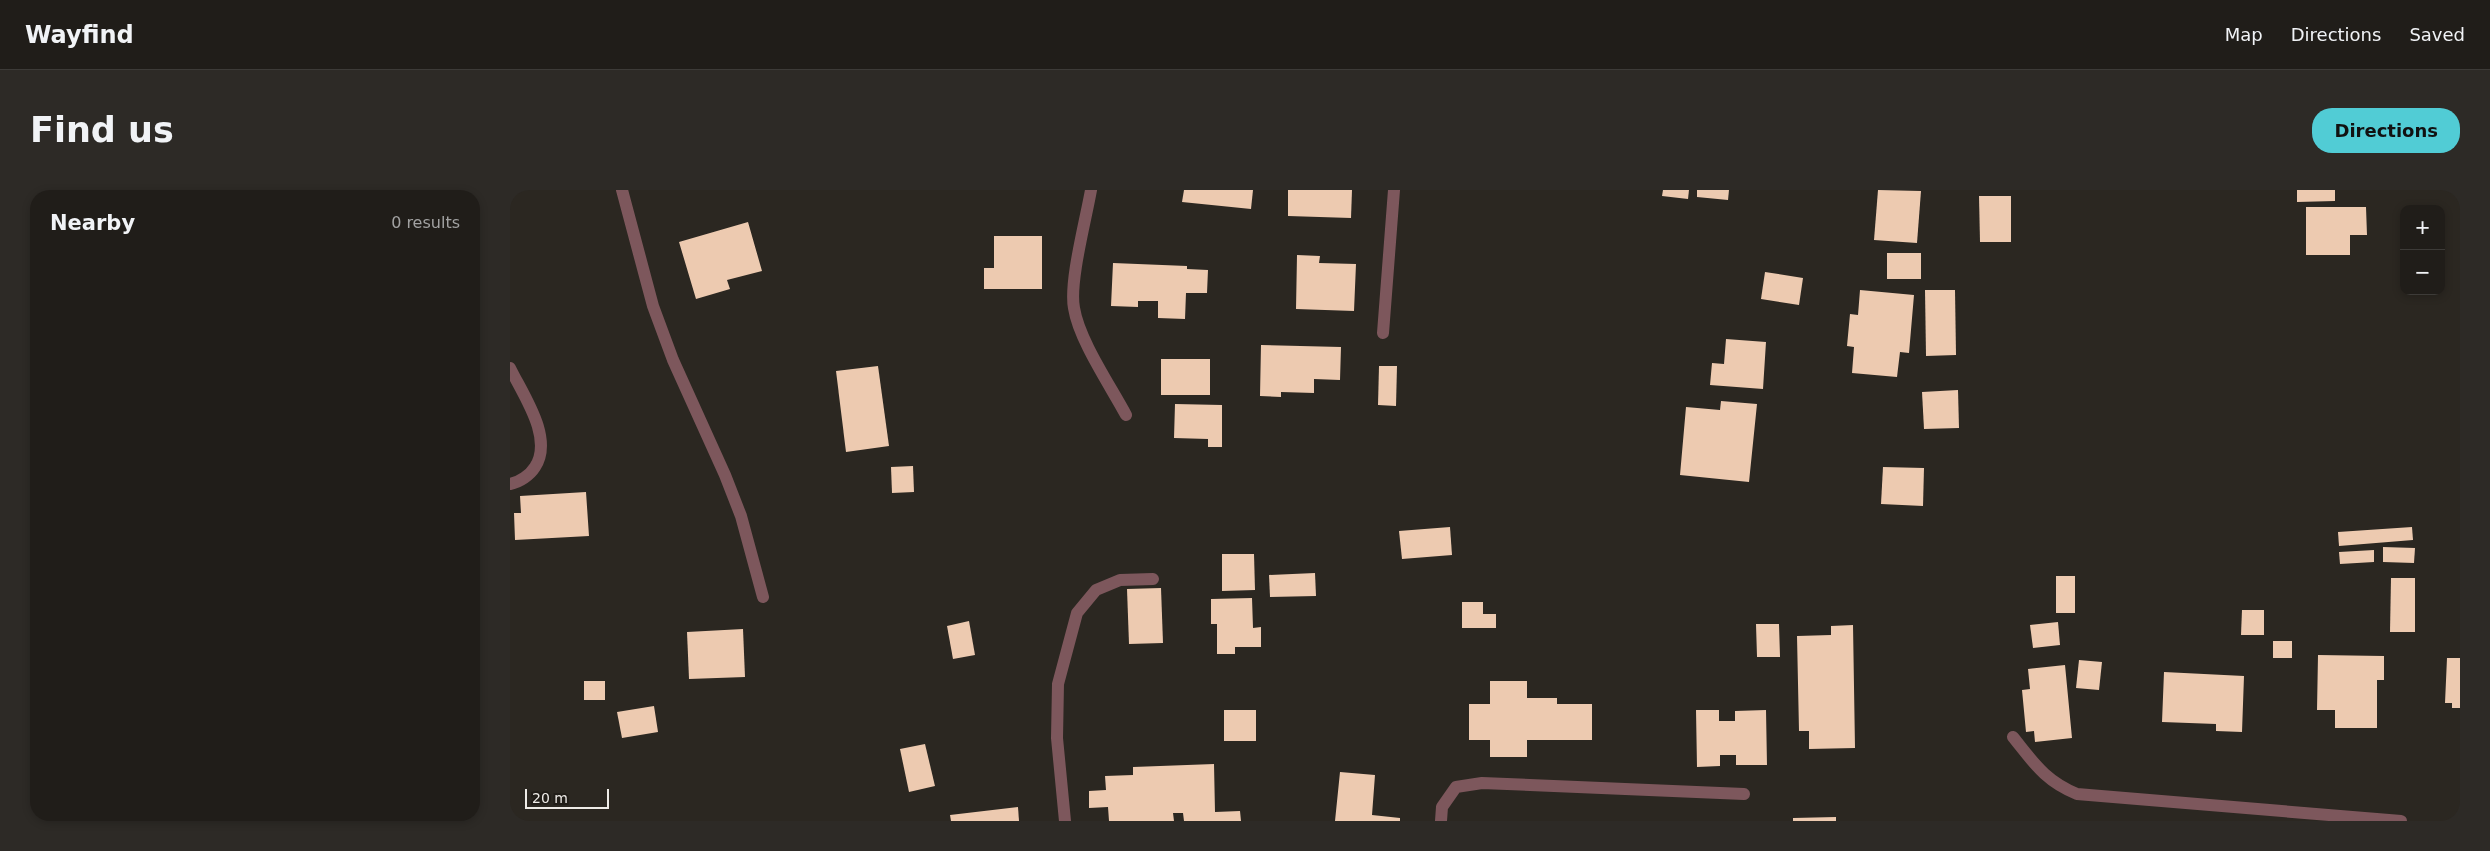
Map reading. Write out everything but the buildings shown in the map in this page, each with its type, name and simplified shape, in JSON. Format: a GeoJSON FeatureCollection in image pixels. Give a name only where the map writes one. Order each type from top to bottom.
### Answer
{"type":"FeatureCollection","features":[{"type":"Feature","properties":{"kind":"street"},"geometry":{"type":"LineString","coordinates":[[622,190],[653,306],[673,360],[725,475],[741,516],[763,597]]}},
{"type":"Feature","properties":{"kind":"street"},"geometry":{"type":"LineString","coordinates":[[1091,190],[1074,281],[1073,307],[1081,332],[1126,415]]}},
{"type":"Feature","properties":{"kind":"street"},"geometry":{"type":"LineString","coordinates":[[1383,333],[1394,190]]}},
{"type":"Feature","properties":{"kind":"street"},"geometry":{"type":"LineString","coordinates":[[510,368],[541,437],[541,457],[531,473],[510,484]]}},
{"type":"Feature","properties":{"kind":"street"},"geometry":{"type":"LineString","coordinates":[[1065,821],[1057,738],[1058,684],[1077,613],[1096,590],[1120,580],[1153,579]]}},
{"type":"Feature","properties":{"kind":"street"},"geometry":{"type":"LineString","coordinates":[[2013,737],[2043,774],[2057,786],[2077,794],[2401,821]]}},
{"type":"Feature","properties":{"kind":"street"},"geometry":{"type":"LineString","coordinates":[[1441,821],[1442,808],[1456,787],[1482,783],[1744,794]]}}]}
